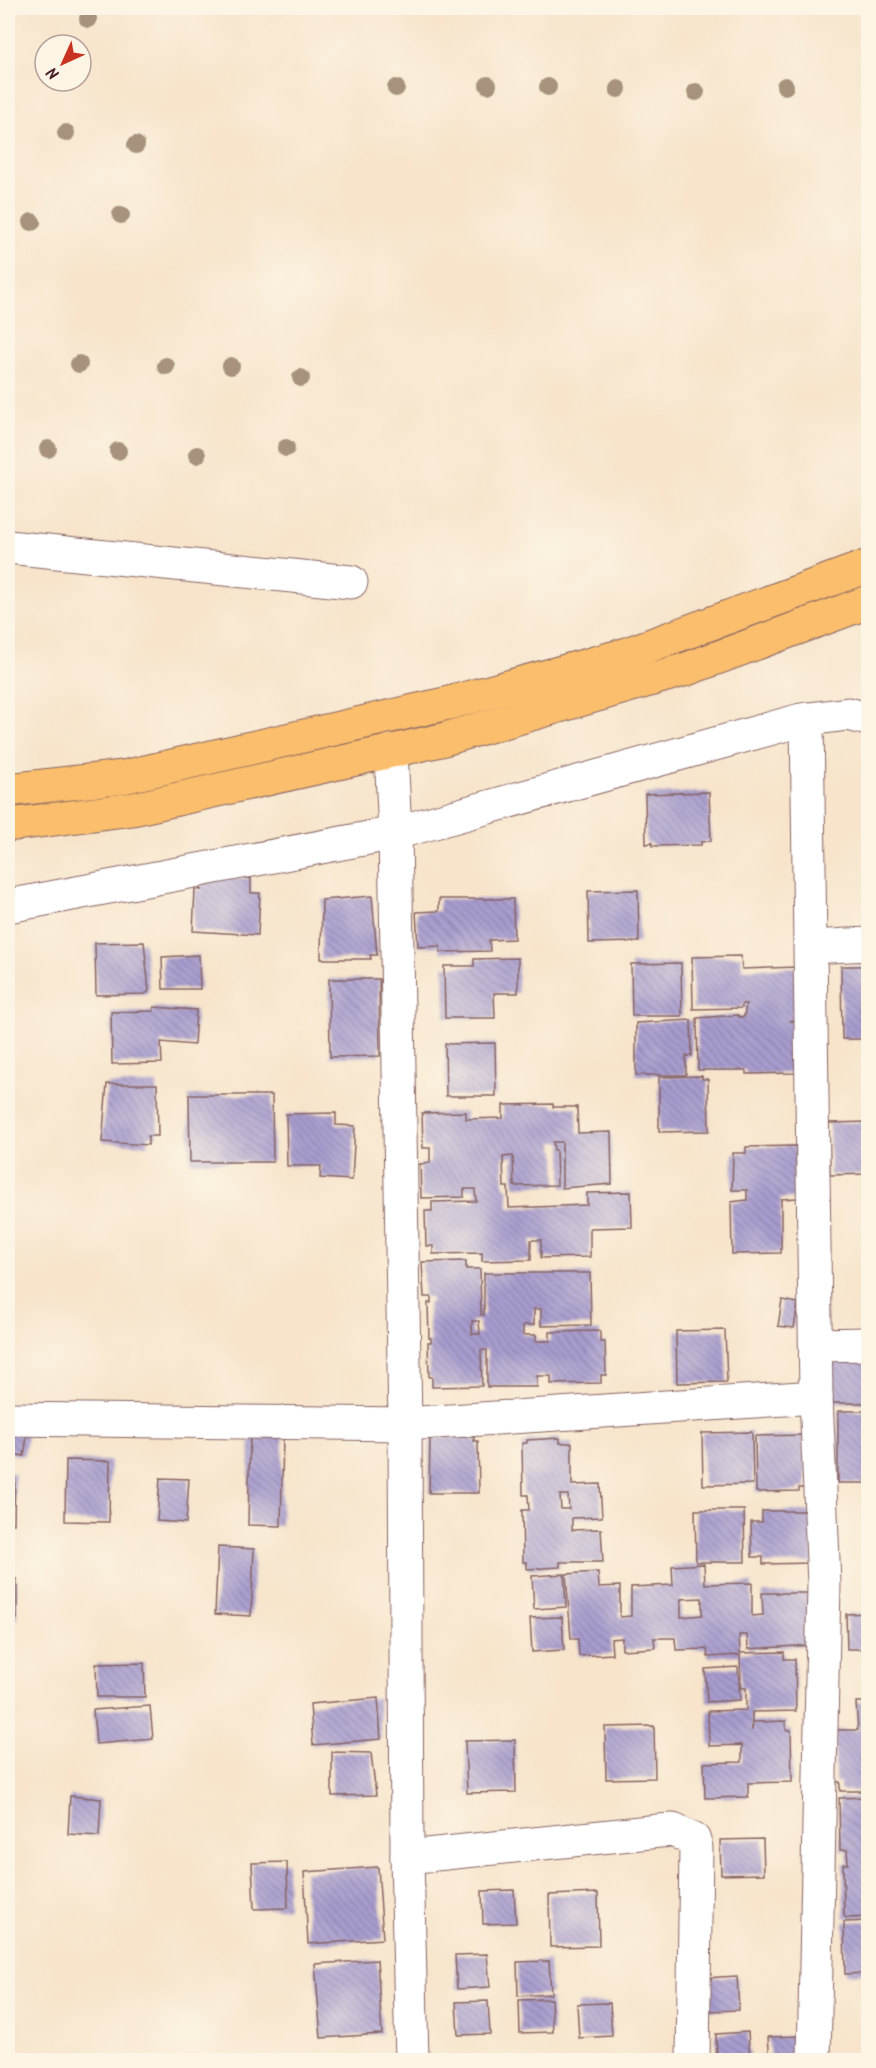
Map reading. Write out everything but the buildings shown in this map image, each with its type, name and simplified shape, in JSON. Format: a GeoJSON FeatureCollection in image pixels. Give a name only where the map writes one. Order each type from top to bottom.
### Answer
{"type":"FeatureCollection","features":[{"type":"Feature","properties":{"kind":"main road"},"geometry":{"type":"LineString","coordinates":[[8,790],[123,777],[449,704],[624,655],[868,566]]}},
{"type":"Feature","properties":{"kind":"main road"},"geometry":{"type":"LineString","coordinates":[[8,825],[133,809],[391,752],[577,703],[684,670],[868,602]]}},
{"type":"Feature","properties":{"kind":"street"},"geometry":{"type":"LineString","coordinates":[[8,547],[351,582]]}},
{"type":"Feature","properties":{"kind":"street"},"geometry":{"type":"LineString","coordinates":[[8,906],[395,833],[807,719],[848,714],[868,719]]}},
{"type":"Feature","properties":{"kind":"street"},"geometry":{"type":"LineString","coordinates":[[807,719],[816,1397],[824,1584],[814,2061]]}},
{"type":"Feature","properties":{"kind":"street"},"geometry":{"type":"LineString","coordinates":[[391,752],[395,833],[405,1424],[407,1857],[412,2061]]}},
{"type":"Feature","properties":{"kind":"street"},"geometry":{"type":"LineString","coordinates":[[811,946],[868,944]]}},
{"type":"Feature","properties":{"kind":"street"},"geometry":{"type":"LineString","coordinates":[[816,1346],[868,1344]]}},
{"type":"Feature","properties":{"kind":"street"},"geometry":{"type":"LineString","coordinates":[[8,1419],[405,1424],[816,1397]]}},
{"type":"Feature","properties":{"kind":"street"},"geometry":{"type":"LineString","coordinates":[[407,1857],[673,1830],[694,1840],[696,1848],[693,2061]]}}]}
